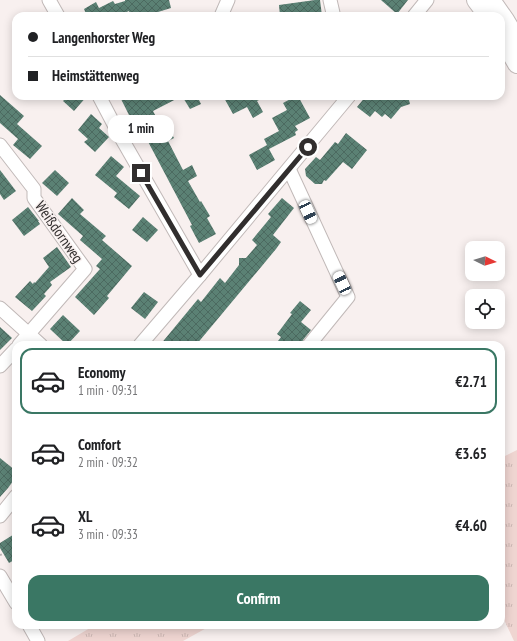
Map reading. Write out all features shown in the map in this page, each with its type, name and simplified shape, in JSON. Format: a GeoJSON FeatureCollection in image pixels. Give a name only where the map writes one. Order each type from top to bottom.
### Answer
{"type":"FeatureCollection","features":[{"type":"Feature","properties":{"kind":"street"},"geometry":{"type":"LineString","coordinates":[[50,0],[56,12]]}},
{"type":"Feature","properties":{"kind":"street"},"geometry":{"type":"LineString","coordinates":[[223,12],[228,0]]}},
{"type":"Feature","properties":{"kind":"street"},"geometry":{"type":"LineString","coordinates":[[330,0],[333,12]]}},
{"type":"Feature","properties":{"kind":"street"},"geometry":{"type":"LineString","coordinates":[[418,12],[428,0]]}},
{"type":"Feature","properties":{"kind":"street"},"geometry":{"type":"LineString","coordinates":[[476,0],[485,12]]}},
{"type":"Feature","properties":{"kind":"street"},"geometry":{"type":"LineString","coordinates":[[491,0],[499,12]]}},
{"type":"Feature","properties":{"kind":"street"},"geometry":{"type":"LineString","coordinates":[[505,20],[517,40]]}},
{"type":"Feature","properties":{"kind":"street"},"geometry":{"type":"LineString","coordinates":[[505,43],[517,64]]}},
{"type":"Feature","properties":{"kind":"street"},"geometry":{"type":"LineString","coordinates":[[101,100],[200,275]]}},
{"type":"Feature","properties":{"kind":"street"},"geometry":{"type":"LineString","coordinates":[[143,341],[346,100]]}},
{"type":"Feature","properties":{"kind":"street","name":"Weißdornweg"},"geometry":{"type":"LineString","coordinates":[[0,145],[34,189],[34,198],[85,270],[30,334]]}},
{"type":"Feature","properties":{"kind":"street"},"geometry":{"type":"LineString","coordinates":[[289,169],[348,297],[312,341]]}},
{"type":"Feature","properties":{"kind":"street"},"geometry":{"type":"LineString","coordinates":[[0,308],[37,341]]}},
{"type":"Feature","properties":{"kind":"street"},"geometry":{"type":"LineString","coordinates":[[23,341],[30,334]]}},
{"type":"Feature","properties":{"kind":"street"},"geometry":{"type":"LineString","coordinates":[[0,366],[12,353]]}},
{"type":"Feature","properties":{"kind":"street"},"geometry":{"type":"LineString","coordinates":[[0,516],[12,501]]}},
{"type":"Feature","properties":{"kind":"street"},"geometry":{"type":"LineString","coordinates":[[0,576],[12,596]]}},
{"type":"Feature","properties":{"kind":"street"},"geometry":{"type":"LineString","coordinates":[[31,629],[38,641]]}},
{"type":"Feature","properties":{"kind":"green space"},"geometry":{"type":"Polygon","coordinates":[[[517,450],[517,641],[514,641],[505,622],[505,456],[517,450]]]}},
{"type":"Feature","properties":{"kind":"green space"},"geometry":{"type":"Polygon","coordinates":[[[88,629],[205,629],[183,641],[68,641],[88,629]]]}},
{"type":"Feature","properties":{"kind":"building"},"geometry":{"type":"Polygon","coordinates":[[[169,0],[171,8],[158,12],[85,12],[84,9],[96,2],[99,8],[113,1],[115,4],[125,1],[169,0]]]}},
{"type":"Feature","properties":{"kind":"building"},"geometry":{"type":"Polygon","coordinates":[[[320,0],[322,12],[280,12],[279,5],[320,0]]]}},
{"type":"Feature","properties":{"kind":"building"},"geometry":{"type":"Polygon","coordinates":[[[381,0],[408,0],[399,12],[395,12],[381,0]]]}},
{"type":"Feature","properties":{"kind":"building"},"geometry":{"type":"Polygon","coordinates":[[[0,95],[24,116],[17,124],[42,146],[30,159],[13,145],[18,139],[0,123],[0,95]]]}},
{"type":"Feature","properties":{"kind":"building"},"geometry":{"type":"Polygon","coordinates":[[[64,100],[84,100],[74,111],[63,101],[64,100]]]}},
{"type":"Feature","properties":{"kind":"building"},"geometry":{"type":"Polygon","coordinates":[[[122,100],[174,100],[153,111],[164,132],[169,129],[174,138],[168,141],[183,170],[192,165],[197,176],[188,181],[210,216],[207,218],[216,234],[199,243],[190,226],[192,225],[134,115],[130,117],[122,100]]]}},
{"type":"Feature","properties":{"kind":"building"},"geometry":{"type":"Polygon","coordinates":[[[184,100],[199,100],[201,104],[190,109],[184,100]]]}},
{"type":"Feature","properties":{"kind":"building"},"geometry":{"type":"Polygon","coordinates":[[[225,100],[259,100],[257,101],[263,112],[253,118],[247,107],[233,114],[225,100]]]}},
{"type":"Feature","properties":{"kind":"building"},"geometry":{"type":"Polygon","coordinates":[[[289,100],[300,100],[310,118],[295,126],[298,130],[295,132],[296,135],[269,149],[275,160],[257,170],[249,155],[267,145],[264,139],[279,131],[272,118],[287,110],[283,103],[289,100]]]}},
{"type":"Feature","properties":{"kind":"building"},"geometry":{"type":"Polygon","coordinates":[[[363,100],[409,100],[410,104],[401,107],[391,119],[385,114],[382,117],[375,111],[370,117],[357,107],[363,100]]]}},
{"type":"Feature","properties":{"kind":"building"},"geometry":{"type":"Polygon","coordinates":[[[91,114],[102,124],[99,128],[109,137],[95,152],[84,142],[88,139],[78,130],[91,114]]]}},
{"type":"Feature","properties":{"kind":"building"},"geometry":{"type":"Polygon","coordinates":[[[346,133],[367,150],[352,169],[343,162],[326,181],[324,180],[322,184],[315,184],[306,176],[305,169],[316,157],[320,160],[335,142],[338,144],[346,133]]]}},
{"type":"Feature","properties":{"kind":"building"},"geometry":{"type":"Polygon","coordinates":[[[111,156],[124,167],[116,176],[140,196],[129,209],[114,197],[117,193],[95,175],[111,156]]]}},
{"type":"Feature","properties":{"kind":"building"},"geometry":{"type":"Polygon","coordinates":[[[0,170],[16,191],[4,200],[0,194],[0,170]]]}},
{"type":"Feature","properties":{"kind":"building"},"geometry":{"type":"Polygon","coordinates":[[[55,170],[69,183],[57,196],[42,183],[55,170]]]}},
{"type":"Feature","properties":{"kind":"building"},"geometry":{"type":"Polygon","coordinates":[[[72,198],[84,210],[80,214],[106,236],[102,240],[132,266],[107,296],[109,298],[94,315],[75,297],[100,269],[96,266],[102,259],[80,240],[83,236],[58,214],[72,198]]]}},
{"type":"Feature","properties":{"kind":"building"},"geometry":{"type":"Polygon","coordinates":[[[282,198],[294,208],[273,235],[281,242],[276,249],[199,341],[163,341],[198,299],[201,302],[220,278],[225,283],[239,265],[239,258],[246,258],[257,245],[252,240],[271,217],[268,214],[282,198]]]}},
{"type":"Feature","properties":{"kind":"building"},"geometry":{"type":"Polygon","coordinates":[[[28,207],[40,224],[24,236],[12,220],[28,207]]]}},
{"type":"Feature","properties":{"kind":"building"},"geometry":{"type":"Polygon","coordinates":[[[143,217],[158,230],[147,242],[132,230],[143,217]]]}},
{"type":"Feature","properties":{"kind":"building"},"geometry":{"type":"Polygon","coordinates":[[[57,247],[71,267],[50,282],[52,285],[44,294],[46,296],[32,311],[15,297],[30,281],[33,284],[34,282],[35,283],[49,267],[43,258],[57,247]]]}},
{"type":"Feature","properties":{"kind":"building"},"geometry":{"type":"Polygon","coordinates":[[[144,292],[158,302],[145,319],[131,308],[144,292]]]}},
{"type":"Feature","properties":{"kind":"building"},"geometry":{"type":"Polygon","coordinates":[[[300,301],[311,310],[301,322],[311,330],[303,341],[278,341],[281,337],[277,334],[292,314],[290,313],[300,301]]]}},
{"type":"Feature","properties":{"kind":"building"},"geometry":{"type":"Polygon","coordinates":[[[63,315],[80,331],[71,341],[63,341],[50,329],[63,315]]]}},
{"type":"Feature","properties":{"kind":"building"},"geometry":{"type":"Polygon","coordinates":[[[0,327],[12,338],[0,350],[0,327]]]}},
{"type":"Feature","properties":{"kind":"building"},"geometry":{"type":"Polygon","coordinates":[[[0,458],[12,468],[12,482],[0,497],[0,458]]]}},
{"type":"Feature","properties":{"kind":"building"},"geometry":{"type":"Polygon","coordinates":[[[12,536],[12,561],[9,563],[0,548],[0,543],[12,536]]]}},
{"type":"Feature","properties":{"kind":"route"},"geometry":{"type":"LineString","coordinates":[[141,173],[200,275],[308,147]]}}]}
